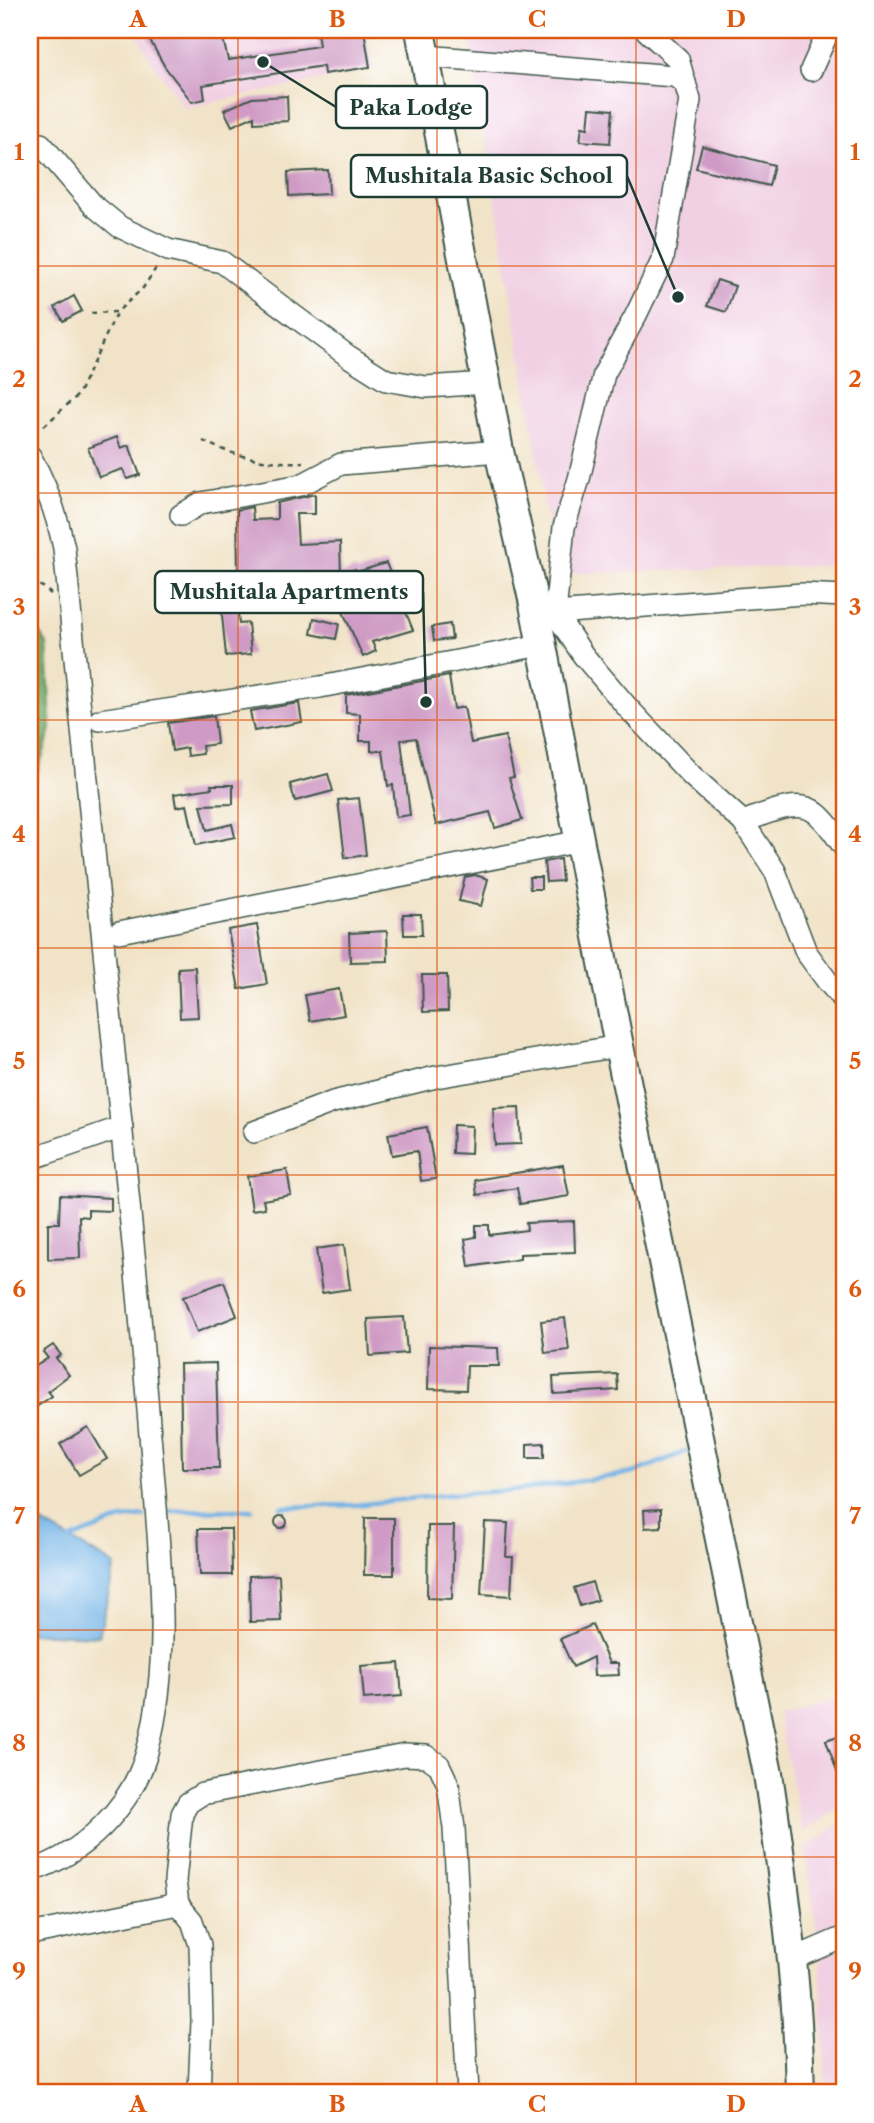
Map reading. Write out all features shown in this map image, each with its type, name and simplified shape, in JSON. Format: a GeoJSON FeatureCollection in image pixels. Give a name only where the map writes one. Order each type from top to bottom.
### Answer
{"type":"FeatureCollection","features":[{"type":"Feature","properties":{"kind":"main road"},"geometry":{"type":"LineString","coordinates":[[422,43],[499,451],[545,612],[541,645],[768,1774],[793,1959],[799,2028],[800,2093]]}},
{"type":"Feature","properties":{"kind":"street"},"geometry":{"type":"LineString","coordinates":[[545,612],[604,374],[663,259],[690,100],[678,59],[646,30]]}},
{"type":"Feature","properties":{"kind":"street"},"geometry":{"type":"LineString","coordinates":[[811,70],[829,30]]}},
{"type":"Feature","properties":{"kind":"street"},"geometry":{"type":"LineString","coordinates":[[422,43],[674,76],[685,83]]}},
{"type":"Feature","properties":{"kind":"street"},"geometry":{"type":"LineString","coordinates":[[30,142],[41,144],[93,205],[120,226],[168,250],[222,262],[305,321],[348,356],[386,380],[426,387],[487,383]]}},
{"type":"Feature","properties":{"kind":"street"},"geometry":{"type":"LineString","coordinates":[[181,515],[201,503],[301,485],[341,464],[499,451]]}},
{"type":"Feature","properties":{"kind":"street"},"geometry":{"type":"LineString","coordinates":[[30,456],[43,477],[56,512],[64,548],[142,1334],[159,1551],[161,1633],[158,1696],[147,1753],[135,1782],[117,1811],[85,1842],[63,1858],[30,1871]]}},
{"type":"Feature","properties":{"kind":"street"},"geometry":{"type":"LineString","coordinates":[[545,612],[802,594],[844,596]]}},
{"type":"Feature","properties":{"kind":"street"},"geometry":{"type":"LineString","coordinates":[[545,612],[628,708],[692,776],[743,822],[775,870],[806,952],[844,1000]]}},
{"type":"Feature","properties":{"kind":"street"},"geometry":{"type":"LineString","coordinates":[[100,720],[320,687],[541,645]]}},
{"type":"Feature","properties":{"kind":"street"},"geometry":{"type":"LineString","coordinates":[[743,822],[785,808],[803,807],[816,811],[844,847]]}},
{"type":"Feature","properties":{"kind":"street"},"geometry":{"type":"LineString","coordinates":[[119,932],[581,841]]}},
{"type":"Feature","properties":{"kind":"street"},"geometry":{"type":"LineString","coordinates":[[254,1132],[333,1102],[436,1077],[620,1046]]}},
{"type":"Feature","properties":{"kind":"street"},"geometry":{"type":"LineString","coordinates":[[30,1159],[122,1127]]}},
{"type":"Feature","properties":{"kind":"street"},"geometry":{"type":"LineString","coordinates":[[199,2093],[202,2021],[200,1945],[192,1922],[178,1904],[175,1881],[182,1814],[188,1803],[202,1794],[404,1755],[426,1756],[439,1765],[448,1784],[454,1828],[468,2093]]}},
{"type":"Feature","properties":{"kind":"street"},"geometry":{"type":"LineString","coordinates":[[30,1934],[178,1904]]}},
{"type":"Feature","properties":{"kind":"street"},"geometry":{"type":"LineString","coordinates":[[793,1959],[844,1937]]}},
{"type":"Feature","properties":{"kind":"path"},"geometry":{"type":"LineString","coordinates":[[44,426],[78,395],[117,312],[143,288],[168,250]]}},
{"type":"Feature","properties":{"kind":"path"},"geometry":{"type":"LineString","coordinates":[[91,313],[117,312]]}},
{"type":"Feature","properties":{"kind":"path"},"geometry":{"type":"LineString","coordinates":[[203,441],[228,453],[291,462],[323,461],[341,464]]}},
{"type":"Feature","properties":{"kind":"shaded area"},"geometry":{"type":"Polygon","coordinates":[[[134,30],[366,30],[374,69],[184,108],[134,30]]]}},
{"type":"Feature","properties":{"kind":"shaded area"},"geometry":{"type":"Polygon","coordinates":[[[468,30],[844,30],[844,565],[556,574],[468,30]]]}},
{"type":"Feature","properties":{"kind":"shaded area"},"geometry":{"type":"Polygon","coordinates":[[[844,1695],[844,1805],[803,1832],[777,1712],[844,1695]]]}},
{"type":"Feature","properties":{"kind":"shaded area"},"geometry":{"type":"Polygon","coordinates":[[[844,1821],[844,1927],[818,1938],[805,1848],[844,1821]]]}},
{"type":"Feature","properties":{"kind":"shaded area"},"geometry":{"type":"Polygon","coordinates":[[[844,1947],[844,2093],[826,2093],[820,1958],[844,1947]]]}},
{"type":"Feature","properties":{"kind":"green space"},"geometry":{"type":"Polygon","coordinates":[[[30,619],[47,644],[51,729],[33,786],[30,809],[30,619]]]}},
{"type":"Feature","properties":{"kind":"water"},"geometry":{"type":"Polygon","coordinates":[[[30,1516],[115,1565],[99,1636],[30,1633],[30,1516]]]}},
{"type":"Feature","properties":{"kind":"building"},"geometry":{"type":"Polygon","coordinates":[[[144,30],[167,30],[170,38],[202,30],[221,30],[228,60],[319,46],[317,32],[364,30],[370,67],[324,74],[323,66],[203,85],[205,99],[192,102],[165,67],[144,30]]]}},
{"type":"Feature","properties":{"kind":"building"},"geometry":{"type":"Polygon","coordinates":[[[287,96],[288,121],[254,123],[254,116],[232,126],[224,110],[252,98],[287,96]]]}},
{"type":"Feature","properties":{"kind":"building"},"geometry":{"type":"Polygon","coordinates":[[[590,108],[613,110],[610,143],[580,141],[582,127],[588,128],[590,108]]]}},
{"type":"Feature","properties":{"kind":"building"},"geometry":{"type":"Polygon","coordinates":[[[702,146],[774,165],[769,186],[696,168],[702,146]]]}},
{"type":"Feature","properties":{"kind":"building"},"geometry":{"type":"Polygon","coordinates":[[[328,170],[329,194],[289,196],[288,172],[328,170]]]}},
{"type":"Feature","properties":{"kind":"building"},"geometry":{"type":"Polygon","coordinates":[[[717,280],[735,286],[726,312],[707,306],[717,280]]]}},
{"type":"Feature","properties":{"kind":"building"},"geometry":{"type":"Polygon","coordinates":[[[74,296],[82,311],[63,321],[55,307],[74,296]]]}},
{"type":"Feature","properties":{"kind":"building"},"geometry":{"type":"Polygon","coordinates":[[[117,437],[121,448],[129,445],[140,475],[127,479],[123,469],[99,477],[88,448],[117,437]]]}},
{"type":"Feature","properties":{"kind":"building"},"geometry":{"type":"Polygon","coordinates":[[[315,494],[315,514],[296,514],[298,544],[340,542],[341,575],[355,569],[357,572],[386,563],[413,630],[372,642],[376,651],[363,657],[332,587],[296,589],[295,578],[244,586],[243,570],[238,570],[237,510],[252,507],[253,520],[277,519],[277,503],[315,494]]]}},
{"type":"Feature","properties":{"kind":"building"},"geometry":{"type":"Polygon","coordinates":[[[237,604],[239,624],[248,623],[251,654],[226,656],[221,605],[237,604]]]}},
{"type":"Feature","properties":{"kind":"building"},"geometry":{"type":"Polygon","coordinates":[[[314,618],[339,624],[336,639],[311,634],[314,618]]]}},
{"type":"Feature","properties":{"kind":"building"},"geometry":{"type":"Polygon","coordinates":[[[450,624],[452,639],[434,641],[432,627],[450,624]]]}},
{"type":"Feature","properties":{"kind":"building"},"geometry":{"type":"Polygon","coordinates":[[[449,676],[454,709],[464,707],[471,743],[505,736],[514,777],[509,778],[522,820],[495,828],[490,812],[436,825],[416,738],[401,740],[410,815],[396,817],[393,785],[388,786],[383,751],[371,751],[371,741],[360,741],[360,714],[346,713],[346,695],[449,676]]]}},
{"type":"Feature","properties":{"kind":"building"},"geometry":{"type":"Polygon","coordinates":[[[299,703],[302,722],[254,731],[250,711],[299,703]]]}},
{"type":"Feature","properties":{"kind":"building"},"geometry":{"type":"Polygon","coordinates":[[[214,716],[217,744],[202,746],[203,754],[188,756],[187,748],[172,751],[168,723],[214,716]]]}},
{"type":"Feature","properties":{"kind":"building"},"geometry":{"type":"Polygon","coordinates":[[[328,774],[333,791],[295,801],[290,784],[328,774]]]}},
{"type":"Feature","properties":{"kind":"building"},"geometry":{"type":"Polygon","coordinates":[[[211,785],[233,785],[233,804],[201,805],[207,830],[232,824],[235,837],[196,845],[187,805],[176,807],[174,794],[212,788],[211,785]]]}},
{"type":"Feature","properties":{"kind":"building"},"geometry":{"type":"Polygon","coordinates":[[[359,798],[366,855],[345,858],[338,800],[359,798]]]}},
{"type":"Feature","properties":{"kind":"building"},"geometry":{"type":"Polygon","coordinates":[[[560,859],[562,881],[546,882],[544,862],[560,859]]]}},
{"type":"Feature","properties":{"kind":"building"},"geometry":{"type":"Polygon","coordinates":[[[475,875],[488,879],[481,906],[459,901],[465,877],[475,875]]]}},
{"type":"Feature","properties":{"kind":"building"},"geometry":{"type":"Polygon","coordinates":[[[529,877],[541,877],[541,889],[530,889],[529,877]]]}},
{"type":"Feature","properties":{"kind":"building"},"geometry":{"type":"Polygon","coordinates":[[[403,914],[421,914],[422,935],[404,935],[403,914]]]}},
{"type":"Feature","properties":{"kind":"building"},"geometry":{"type":"Polygon","coordinates":[[[257,925],[267,984],[239,989],[228,930],[257,925]]]}},
{"type":"Feature","properties":{"kind":"building"},"geometry":{"type":"Polygon","coordinates":[[[387,931],[388,961],[350,962],[349,933],[387,931]]]}},
{"type":"Feature","properties":{"kind":"building"},"geometry":{"type":"Polygon","coordinates":[[[195,967],[198,1017],[180,1018],[178,968],[195,967]]]}},
{"type":"Feature","properties":{"kind":"building"},"geometry":{"type":"Polygon","coordinates":[[[422,975],[447,975],[448,1011],[423,1012],[422,975]]]}},
{"type":"Feature","properties":{"kind":"building"},"geometry":{"type":"Polygon","coordinates":[[[339,989],[344,1015],[310,1021],[305,995],[339,989]]]}},
{"type":"Feature","properties":{"kind":"building"},"geometry":{"type":"Polygon","coordinates":[[[519,1107],[521,1144],[495,1145],[493,1108],[519,1107]]]}},
{"type":"Feature","properties":{"kind":"building"},"geometry":{"type":"Polygon","coordinates":[[[453,1125],[472,1126],[471,1154],[452,1153],[453,1125]]]}},
{"type":"Feature","properties":{"kind":"building"},"geometry":{"type":"Polygon","coordinates":[[[427,1127],[436,1179],[421,1181],[417,1151],[392,1155],[388,1134],[427,1127]]]}},
{"type":"Feature","properties":{"kind":"building"},"geometry":{"type":"Polygon","coordinates":[[[563,1165],[569,1196],[520,1204],[517,1188],[477,1195],[475,1180],[563,1165]]]}},
{"type":"Feature","properties":{"kind":"building"},"geometry":{"type":"Polygon","coordinates":[[[287,1170],[291,1195],[263,1200],[265,1208],[252,1210],[247,1176],[287,1170]]]}},
{"type":"Feature","properties":{"kind":"building"},"geometry":{"type":"Polygon","coordinates":[[[60,1195],[111,1198],[111,1211],[88,1210],[88,1217],[79,1216],[80,1258],[48,1259],[48,1223],[59,1223],[60,1195]]]}},
{"type":"Feature","properties":{"kind":"building"},"geometry":{"type":"Polygon","coordinates":[[[574,1221],[575,1252],[520,1254],[520,1259],[469,1267],[465,1239],[476,1237],[476,1225],[489,1225],[489,1235],[527,1230],[526,1223],[574,1221]]]}},
{"type":"Feature","properties":{"kind":"building"},"geometry":{"type":"Polygon","coordinates":[[[344,1245],[350,1289],[322,1293],[316,1249],[344,1245]]]}},
{"type":"Feature","properties":{"kind":"building"},"geometry":{"type":"Polygon","coordinates":[[[224,1282],[237,1316],[197,1332],[183,1297],[224,1282]]]}},
{"type":"Feature","properties":{"kind":"building"},"geometry":{"type":"Polygon","coordinates":[[[404,1317],[407,1353],[370,1356],[368,1319],[404,1317]]]}},
{"type":"Feature","properties":{"kind":"building"},"geometry":{"type":"Polygon","coordinates":[[[565,1318],[569,1350],[545,1353],[541,1321],[565,1318]]]}},
{"type":"Feature","properties":{"kind":"building"},"geometry":{"type":"Polygon","coordinates":[[[53,1345],[61,1355],[56,1358],[69,1375],[48,1391],[52,1396],[30,1411],[30,1370],[48,1358],[43,1352],[53,1345]]]}},
{"type":"Feature","properties":{"kind":"building"},"geometry":{"type":"Polygon","coordinates":[[[429,1346],[498,1348],[499,1366],[467,1366],[466,1390],[428,1389],[429,1346]]]}},
{"type":"Feature","properties":{"kind":"building"},"geometry":{"type":"Polygon","coordinates":[[[216,1363],[219,1468],[182,1468],[180,1364],[216,1363]]]}},
{"type":"Feature","properties":{"kind":"building"},"geometry":{"type":"Polygon","coordinates":[[[617,1374],[618,1390],[554,1394],[553,1377],[617,1374]]]}},
{"type":"Feature","properties":{"kind":"building"},"geometry":{"type":"Polygon","coordinates":[[[88,1427],[107,1459],[79,1475],[60,1444],[88,1427]]]}},
{"type":"Feature","properties":{"kind":"building"},"geometry":{"type":"Polygon","coordinates":[[[544,1443],[544,1458],[527,1458],[527,1444],[544,1443]]]}},
{"type":"Feature","properties":{"kind":"building"},"geometry":{"type":"Polygon","coordinates":[[[661,1509],[661,1527],[645,1528],[644,1510],[661,1509]]]}},
{"type":"Feature","properties":{"kind":"building"},"geometry":{"type":"Polygon","coordinates":[[[281,1516],[287,1522],[281,1528],[275,1522],[281,1516]]]}},
{"type":"Feature","properties":{"kind":"building"},"geometry":{"type":"Polygon","coordinates":[[[365,1518],[394,1518],[394,1575],[364,1575],[365,1518]]]}},
{"type":"Feature","properties":{"kind":"building"},"geometry":{"type":"Polygon","coordinates":[[[485,1522],[508,1523],[506,1557],[513,1557],[511,1596],[481,1594],[485,1522]]]}},
{"type":"Feature","properties":{"kind":"building"},"geometry":{"type":"Polygon","coordinates":[[[428,1526],[454,1526],[452,1599],[427,1598],[428,1526]]]}},
{"type":"Feature","properties":{"kind":"building"},"geometry":{"type":"Polygon","coordinates":[[[198,1529],[231,1529],[232,1575],[200,1575],[198,1529]]]}},
{"type":"Feature","properties":{"kind":"building"},"geometry":{"type":"Polygon","coordinates":[[[279,1575],[281,1621],[250,1622],[249,1576],[279,1575]]]}},
{"type":"Feature","properties":{"kind":"building"},"geometry":{"type":"Polygon","coordinates":[[[592,1582],[598,1600],[580,1606],[574,1588],[592,1582]]]}},
{"type":"Feature","properties":{"kind":"building"},"geometry":{"type":"Polygon","coordinates":[[[592,1625],[609,1663],[618,1663],[619,1675],[594,1676],[593,1657],[573,1667],[560,1639],[592,1625]]]}},
{"type":"Feature","properties":{"kind":"building"},"geometry":{"type":"Polygon","coordinates":[[[399,1663],[402,1696],[364,1699],[361,1666],[399,1663]]]}},
{"type":"Feature","properties":{"kind":"building"},"geometry":{"type":"Polygon","coordinates":[[[844,1734],[844,1785],[842,1786],[826,1740],[844,1734]]]}},
{"type":"Feature","properties":{"kind":"waterway"},"geometry":{"type":"LineString","coordinates":[[281,1507],[355,1505],[453,1494],[521,1490],[634,1473],[687,1451]]}},
{"type":"Feature","properties":{"kind":"waterway"},"geometry":{"type":"LineString","coordinates":[[170,1511],[252,1510]]}},
{"type":"Feature","properties":{"kind":"waterway"},"geometry":{"type":"LineString","coordinates":[[71,1539],[122,1519],[144,1516]]}},
{"type":"Feature","properties":{"kind":"place","name":"Paka Lodge"},"geometry":{"type":"Point","coordinates":[263,62]}},
{"type":"Feature","properties":{"kind":"place","name":"Mushitala Basic School"},"geometry":{"type":"Point","coordinates":[678,297]}},
{"type":"Feature","properties":{"kind":"place","name":"Mushitala Apartments"},"geometry":{"type":"Point","coordinates":[426,702]}}]}
